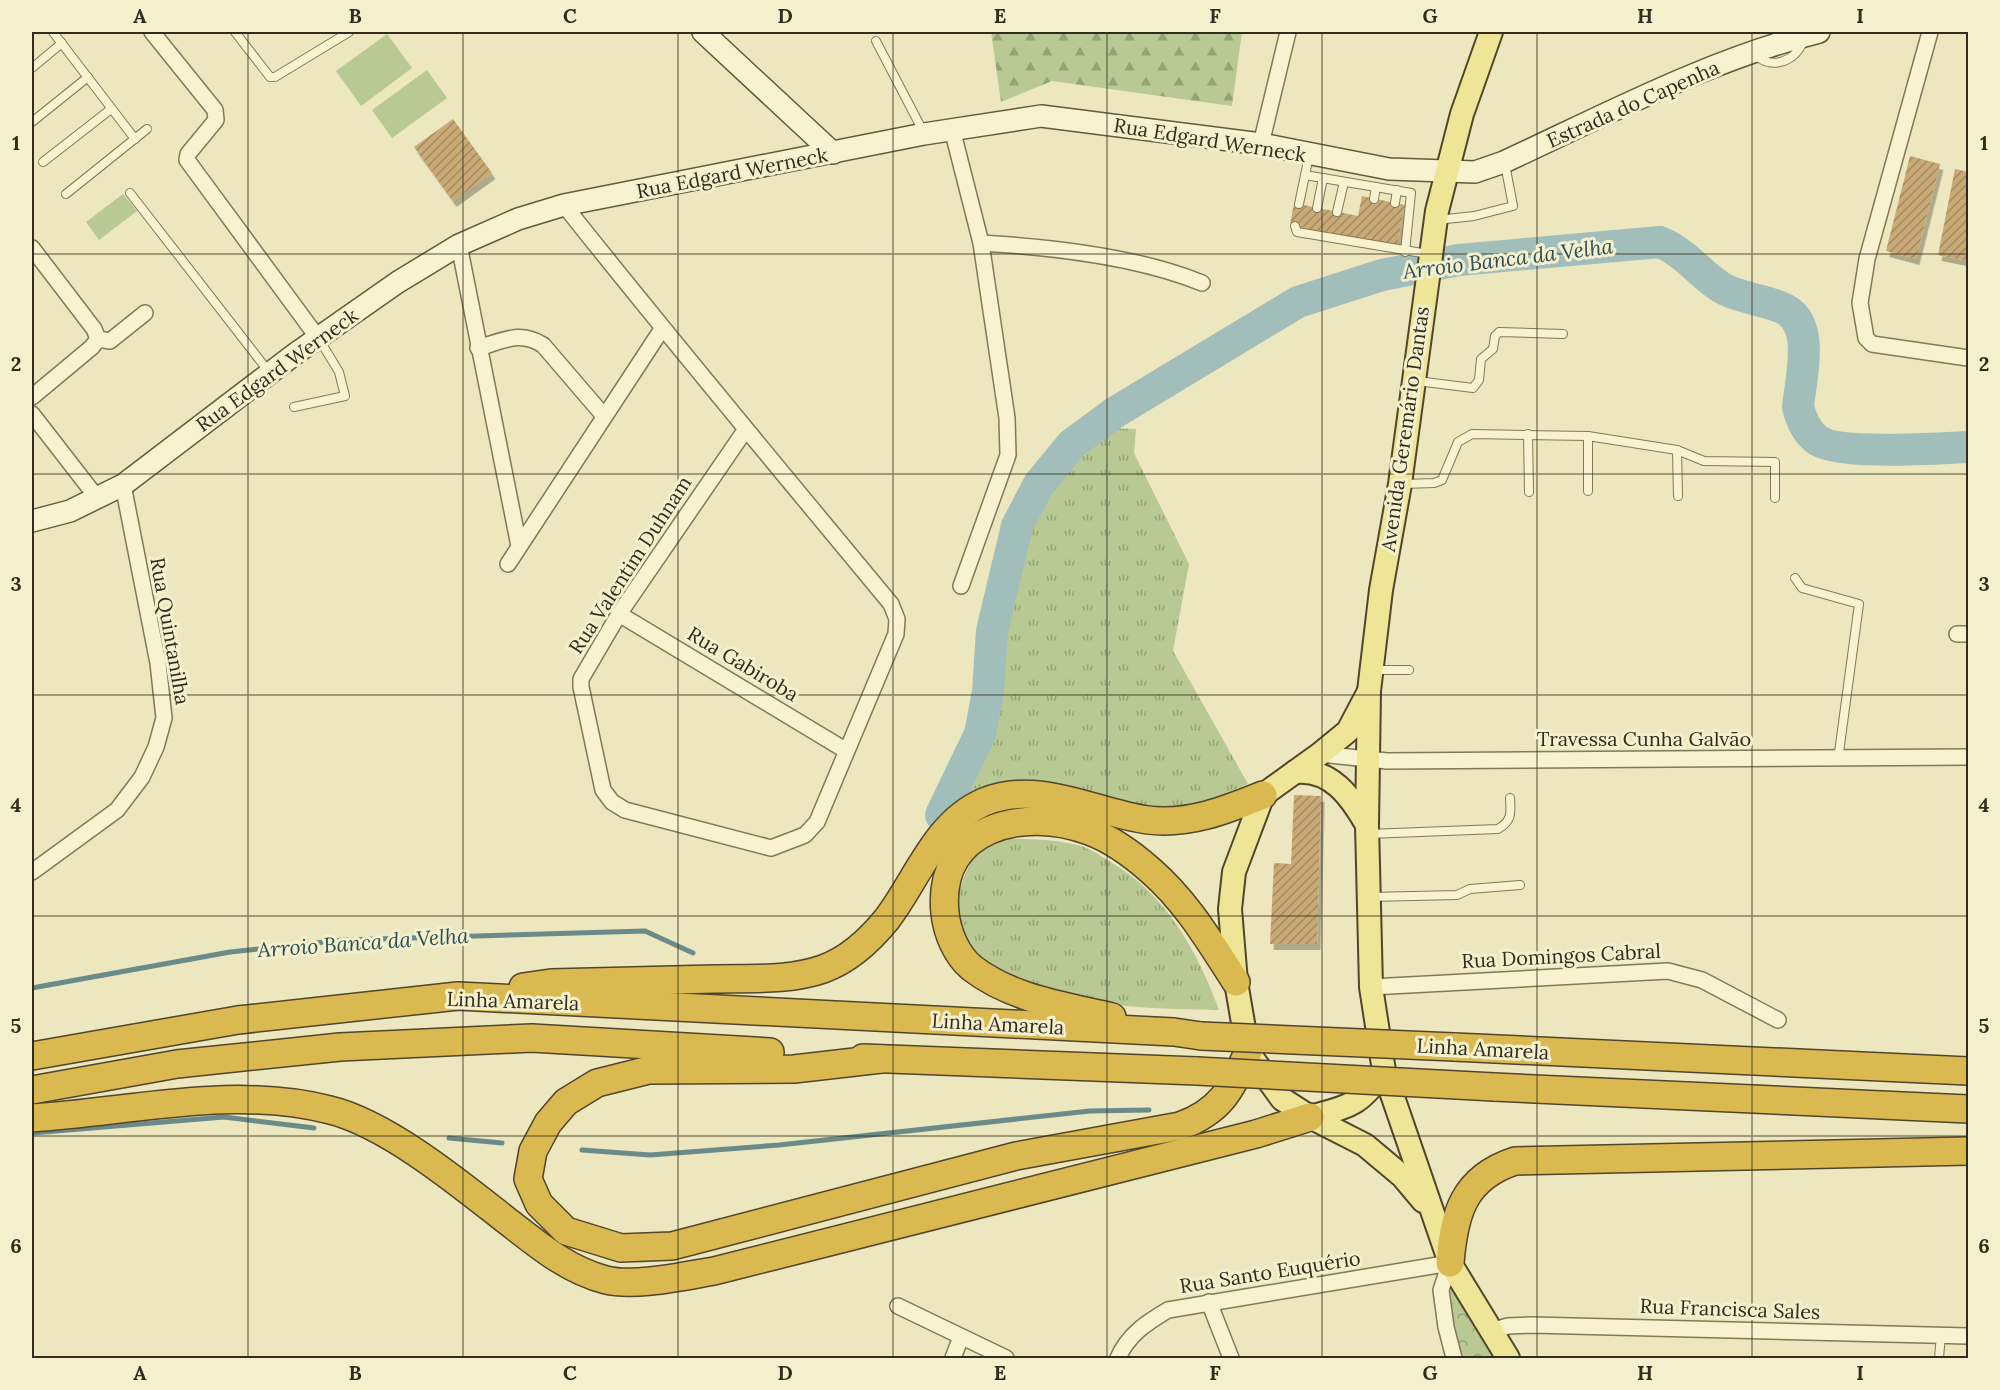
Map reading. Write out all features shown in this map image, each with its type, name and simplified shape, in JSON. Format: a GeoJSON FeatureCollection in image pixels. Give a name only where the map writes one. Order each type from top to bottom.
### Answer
{"type":"FeatureCollection","features":[{"type":"Feature","properties":{"kind":"highway"},"geometry":{"type":"LineString","coordinates":[[458,996],[551,983],[777,977],[812,972],[841,960],[869,938],[887,919],[937,841],[954,822],[984,802],[1007,796],[1033,795],[1070,800],[1149,820],[1179,820],[1209,816],[1263,795]]}},
{"type":"Feature","properties":{"kind":"highway"},"geometry":{"type":"LineString","coordinates":[[1173,1032],[1021,995],[991,981],[970,967],[956,949],[946,926],[944,903],[946,878],[968,842],[987,830],[1008,823],[1033,821],[1066,824],[1090,831],[1149,869],[1174,893],[1192,914],[1236,982]]}},
{"type":"Feature","properties":{"kind":"highway","name":"Linha Amarela"},"geometry":{"type":"LineString","coordinates":[[32,1056],[238,1020],[458,996],[1173,1032],[1200,1036],[1968,1071]]}},
{"type":"Feature","properties":{"kind":"highway","name":"Linha Amarela"},"geometry":{"type":"LineString","coordinates":[[32,1090],[177,1064],[340,1047],[532,1038],[881,1059],[1197,1071],[1968,1109]]}},
{"type":"Feature","properties":{"kind":"highway"},"geometry":{"type":"LineString","coordinates":[[881,1059],[794,1069],[650,1070],[597,1083],[566,1102],[548,1123],[533,1151],[528,1179],[539,1204],[566,1231],[621,1248],[672,1246],[1016,1156],[1180,1126],[1200,1119],[1219,1104],[1235,1080],[1248,1052]]}},
{"type":"Feature","properties":{"kind":"highway"},"geometry":{"type":"LineString","coordinates":[[32,1118],[171,1102],[252,1100],[331,1110],[389,1136],[462,1185],[555,1259],[607,1280],[661,1280],[726,1268],[1256,1134],[1310,1117]]}},
{"type":"Feature","properties":{"kind":"highway"},"geometry":{"type":"LineString","coordinates":[[1450,1263],[1455,1219],[1469,1191],[1489,1172],[1515,1161],[1968,1151]]}},
{"type":"Feature","properties":{"kind":"main road","name":"Avenida Geremário Dantas"},"geometry":{"type":"LineString","coordinates":[[1491,32],[1470,90],[1436,220],[1412,380],[1400,484],[1381,590],[1370,680],[1367,830],[1371,987],[1384,1071],[1450,1263],[1508,1359]]}},
{"type":"Feature","properties":{"kind":"main road","name":"Avenida Geremário Dantas"},"geometry":{"type":"LineString","coordinates":[[1370,680],[1348,731],[1263,795],[1234,872],[1230,909],[1236,982],[1248,1052],[1282,1099],[1310,1117],[1365,1145],[1384,1159],[1433,1213]]}},
{"type":"Feature","properties":{"kind":"main road"},"geometry":{"type":"LineString","coordinates":[[1295,772],[1309,771],[1331,781],[1356,804],[1367,830]]}},
{"type":"Feature","properties":{"kind":"main road"},"geometry":{"type":"LineString","coordinates":[[1310,1117],[1352,1106],[1365,1095],[1384,1071]]}},
{"type":"Feature","properties":{"kind":"street"},"geometry":{"type":"LineString","coordinates":[[152,32],[215,110],[216,120],[213,127],[188,154],[191,166],[318,338]]}},
{"type":"Feature","properties":{"kind":"street"},"geometry":{"type":"LineString","coordinates":[[703,32],[833,153]]}},
{"type":"Feature","properties":{"kind":"street"},"geometry":{"type":"LineString","coordinates":[[1262,144],[1288,32]]}},
{"type":"Feature","properties":{"kind":"street"},"geometry":{"type":"LineString","coordinates":[[1930,32],[1867,259],[1860,303],[1866,338],[1872,344],[1968,358]]}},
{"type":"Feature","properties":{"kind":"street","name":"Estrada do Capenha"},"geometry":{"type":"LineString","coordinates":[[1447,172],[1475,172],[1504,162],[1695,74],[1813,33]]}},
{"type":"Feature","properties":{"kind":"street","name":"Rua Edgard Werneck"},"geometry":{"type":"LineString","coordinates":[[32,521],[70,511],[123,485],[318,338],[398,282],[459,245],[518,219],[564,205],[924,134],[1041,116],[1262,144],[1389,169],[1447,172]]}},
{"type":"Feature","properties":{"kind":"street"},"geometry":{"type":"LineString","coordinates":[[952,129],[981,243],[1007,418],[1008,455],[961,586]]}},
{"type":"Feature","properties":{"kind":"street","name":"Rua Valentim Duhnam"},"geometry":{"type":"LineString","coordinates":[[564,205],[662,329],[746,429],[891,604],[897,619],[896,634],[845,750],[817,822],[805,835],[771,848],[625,810],[612,802],[603,790],[581,687],[581,679],[619,614],[746,429]]}},
{"type":"Feature","properties":{"kind":"street"},"geometry":{"type":"LineString","coordinates":[[981,243],[1029,246],[1167,269],[1202,283]]}},
{"type":"Feature","properties":{"kind":"street"},"geometry":{"type":"LineString","coordinates":[[459,245],[519,546]]}},
{"type":"Feature","properties":{"kind":"street"},"geometry":{"type":"LineString","coordinates":[[32,248],[94,329],[98,339]]}},
{"type":"Feature","properties":{"kind":"street"},"geometry":{"type":"LineString","coordinates":[[98,339],[110,341],[145,313]]}},
{"type":"Feature","properties":{"kind":"street"},"geometry":{"type":"LineString","coordinates":[[508,564],[662,329]]}},
{"type":"Feature","properties":{"kind":"street"},"geometry":{"type":"LineString","coordinates":[[478,348],[520,336],[531,338],[543,345],[604,416]]}},
{"type":"Feature","properties":{"kind":"street"},"geometry":{"type":"LineString","coordinates":[[32,397],[92,347],[98,339]]}},
{"type":"Feature","properties":{"kind":"street"},"geometry":{"type":"LineString","coordinates":[[32,414],[98,499]]}},
{"type":"Feature","properties":{"kind":"street","name":"Rua Quintanilha"},"geometry":{"type":"LineString","coordinates":[[32,872],[117,810],[142,777],[156,747],[164,718],[158,663],[123,485]]}},
{"type":"Feature","properties":{"kind":"street","name":"Rua Gabiroba"},"geometry":{"type":"LineString","coordinates":[[619,614],[845,750]]}},
{"type":"Feature","properties":{"kind":"street","name":"Travessa Cunha Galvão"},"geometry":{"type":"LineString","coordinates":[[1320,754],[1387,761],[1839,760],[1968,757]]}},
{"type":"Feature","properties":{"kind":"street","name":"Rua Domingos Cabral"},"geometry":{"type":"LineString","coordinates":[[1371,987],[1668,971],[1702,980],[1778,1020]]}},
{"type":"Feature","properties":{"kind":"street"},"geometry":{"type":"LineString","coordinates":[[1450,1263],[1441,1290],[1446,1327],[1454,1359]]}},
{"type":"Feature","properties":{"kind":"street","name":"Rua Santo Euquério"},"geometry":{"type":"LineString","coordinates":[[1118,1359],[1124,1346],[1144,1324],[1168,1310],[1312,1288],[1450,1263]]}},
{"type":"Feature","properties":{"kind":"street"},"geometry":{"type":"LineString","coordinates":[[1209,1302],[1231,1359]]}},
{"type":"Feature","properties":{"kind":"street"},"geometry":{"type":"LineString","coordinates":[[898,1306],[1006,1359]]}},
{"type":"Feature","properties":{"kind":"street","name":"Rua Francisca Sales"},"geometry":{"type":"LineString","coordinates":[[1491,1331],[1508,1326],[1532,1325],[1968,1336]]}},
{"type":"Feature","properties":{"kind":"street"},"geometry":{"type":"LineString","coordinates":[[953,1359],[961,1338]]}},
{"type":"Feature","properties":{"kind":"lane"},"geometry":{"type":"LineString","coordinates":[[53,32],[135,139]]}},
{"type":"Feature","properties":{"kind":"lane"},"geometry":{"type":"LineString","coordinates":[[236,32],[270,77],[275,77],[349,32]]}},
{"type":"Feature","properties":{"kind":"lane"},"geometry":{"type":"LineString","coordinates":[[876,41],[924,134]]}},
{"type":"Feature","properties":{"kind":"lane"},"geometry":{"type":"LineString","coordinates":[[32,68],[62,44]]}},
{"type":"Feature","properties":{"kind":"lane"},"geometry":{"type":"LineString","coordinates":[[32,122],[88,77]]}},
{"type":"Feature","properties":{"kind":"lane"},"geometry":{"type":"LineString","coordinates":[[43,162],[111,109]]}},
{"type":"Feature","properties":{"kind":"lane"},"geometry":{"type":"LineString","coordinates":[[66,194],[147,129]]}},
{"type":"Feature","properties":{"kind":"lane"},"geometry":{"type":"LineString","coordinates":[[1299,204],[1309,154]]}},
{"type":"Feature","properties":{"kind":"lane"},"geometry":{"type":"LineString","coordinates":[[1436,220],[1474,216],[1513,206],[1504,162]]}},
{"type":"Feature","properties":{"kind":"lane"},"geometry":{"type":"LineString","coordinates":[[1305,176],[1411,194],[1405,252]]}},
{"type":"Feature","properties":{"kind":"lane"},"geometry":{"type":"LineString","coordinates":[[1317,208],[1323,178]]}},
{"type":"Feature","properties":{"kind":"lane"},"geometry":{"type":"LineString","coordinates":[[1337,212],[1344,182]]}},
{"type":"Feature","properties":{"kind":"lane"},"geometry":{"type":"LineString","coordinates":[[1374,199],[1376,187]]}},
{"type":"Feature","properties":{"kind":"lane"},"geometry":{"type":"LineString","coordinates":[[1395,203],[1397,190]]}},
{"type":"Feature","properties":{"kind":"lane"},"geometry":{"type":"LineString","coordinates":[[130,193],[270,373]]}},
{"type":"Feature","properties":{"kind":"lane"},"geometry":{"type":"LineString","coordinates":[[1295,226],[1297,232],[1312,232],[1431,256]]}},
{"type":"Feature","properties":{"kind":"lane"},"geometry":{"type":"LineString","coordinates":[[1412,380],[1473,388],[1479,380],[1481,359],[1493,349],[1499,332],[1563,334]]}},
{"type":"Feature","properties":{"kind":"lane"},"geometry":{"type":"LineString","coordinates":[[294,407],[345,396],[339,372],[318,338]]}},
{"type":"Feature","properties":{"kind":"lane"},"geometry":{"type":"LineString","coordinates":[[1400,484],[1434,483],[1442,480],[1458,442],[1472,434],[1588,436],[1677,450],[1704,462],[1775,462],[1775,498]]}},
{"type":"Feature","properties":{"kind":"lane"},"geometry":{"type":"LineString","coordinates":[[1528,434],[1529,492]]}},
{"type":"Feature","properties":{"kind":"lane"},"geometry":{"type":"LineString","coordinates":[[1588,436],[1588,491]]}},
{"type":"Feature","properties":{"kind":"lane"},"geometry":{"type":"LineString","coordinates":[[1677,450],[1678,496]]}},
{"type":"Feature","properties":{"kind":"lane"},"geometry":{"type":"LineString","coordinates":[[1795,578],[1802,588],[1859,604],[1839,760]]}},
{"type":"Feature","properties":{"kind":"lane"},"geometry":{"type":"LineString","coordinates":[[1370,680],[1409,670]]}},
{"type":"Feature","properties":{"kind":"lane"},"geometry":{"type":"LineString","coordinates":[[1367,830],[1498,829],[1507,824],[1511,816],[1510,798]]}},
{"type":"Feature","properties":{"kind":"lane"},"geometry":{"type":"LineString","coordinates":[[1368,897],[1457,895],[1470,889],[1520,885]]}},
{"type":"Feature","properties":{"kind":"lane"},"geometry":{"type":"LineString","coordinates":[[1939,1359],[1941,1335]]}},
{"type":"Feature","properties":{"kind":"green space"},"geometry":{"type":"Polygon","coordinates":[[[991,32],[1242,32],[1232,106],[1052,81],[1001,102],[991,32]]]}},
{"type":"Feature","properties":{"kind":"green space"},"geometry":{"type":"Polygon","coordinates":[[[387,34],[412,68],[361,106],[336,71],[387,34]]]}},
{"type":"Feature","properties":{"kind":"green space"},"geometry":{"type":"Polygon","coordinates":[[[427,70],[447,98],[392,138],[372,110],[427,70]]]}},
{"type":"Feature","properties":{"kind":"green space"},"geometry":{"type":"Polygon","coordinates":[[[123,194],[137,211],[99,240],[86,222],[123,194]]]}},
{"type":"Feature","properties":{"kind":"green space"},"geometry":{"type":"Polygon","coordinates":[[[1091,427],[1136,429],[1134,453],[1189,564],[1173,651],[1248,784],[1192,807],[1132,806],[1066,785],[1027,779],[985,787],[956,802],[1022,512],[1091,427]]]}},
{"type":"Feature","properties":{"kind":"green space"},"geometry":{"type":"Polygon","coordinates":[[[1004,839],[1033,839],[1081,846],[1129,874],[1163,907],[1177,925],[1201,966],[1219,1010],[1148,1008],[1104,1004],[1060,996],[1020,983],[986,965],[964,940],[957,906],[958,899],[964,877],[975,857],[984,848],[1004,839]]]}},
{"type":"Feature","properties":{"kind":"green space"},"geometry":{"type":"Polygon","coordinates":[[[1452,1278],[1500,1358],[1461,1358],[1452,1318],[1450,1299],[1452,1278]]]}},
{"type":"Feature","properties":{"kind":"building"},"geometry":{"type":"Polygon","coordinates":[[[453,119],[492,173],[453,201],[414,147],[453,119]]]}},
{"type":"Feature","properties":{"kind":"building"},"geometry":{"type":"Polygon","coordinates":[[[1910,156],[1940,164],[1916,259],[1886,251],[1910,156]]]}},
{"type":"Feature","properties":{"kind":"building"},"geometry":{"type":"Polygon","coordinates":[[[1955,169],[1968,172],[1968,261],[1938,255],[1955,169]]]}},
{"type":"Feature","properties":{"kind":"building"},"geometry":{"type":"Polygon","coordinates":[[[1362,196],[1405,205],[1397,246],[1290,225],[1294,203],[1358,216],[1362,196]]]}},
{"type":"Feature","properties":{"kind":"building"},"geometry":{"type":"Polygon","coordinates":[[[1294,795],[1321,796],[1317,944],[1270,944],[1274,863],[1291,864],[1294,795]]]}},
{"type":"Feature","properties":{"kind":"waterway","name":"Arroio Banca da Velha"},"geometry":{"type":"LineString","coordinates":[[941,815],[980,734],[988,692],[992,631],[1017,526],[1039,484],[1072,444],[1114,413],[1298,302],[1382,275],[1459,260],[1660,242],[1679,253],[1710,280],[1726,290],[1780,307],[1792,314],[1799,324],[1804,350],[1798,407],[1804,424],[1816,439],[1844,448],[1968,447]]}},
{"type":"Feature","properties":{"kind":"waterway","name":"Arroio Banca da Velha"},"geometry":{"type":"LineString","coordinates":[[32,988],[230,952],[343,940],[645,931],[693,953]]}},
{"type":"Feature","properties":{"kind":"waterway"},"geometry":{"type":"LineString","coordinates":[[582,1150],[650,1155],[779,1145],[1090,1111],[1149,1110]]}},
{"type":"Feature","properties":{"kind":"waterway"},"geometry":{"type":"LineString","coordinates":[[32,1133],[224,1117],[314,1128]]}},
{"type":"Feature","properties":{"kind":"waterway"},"geometry":{"type":"LineString","coordinates":[[449,1138],[502,1143]]}}]}
